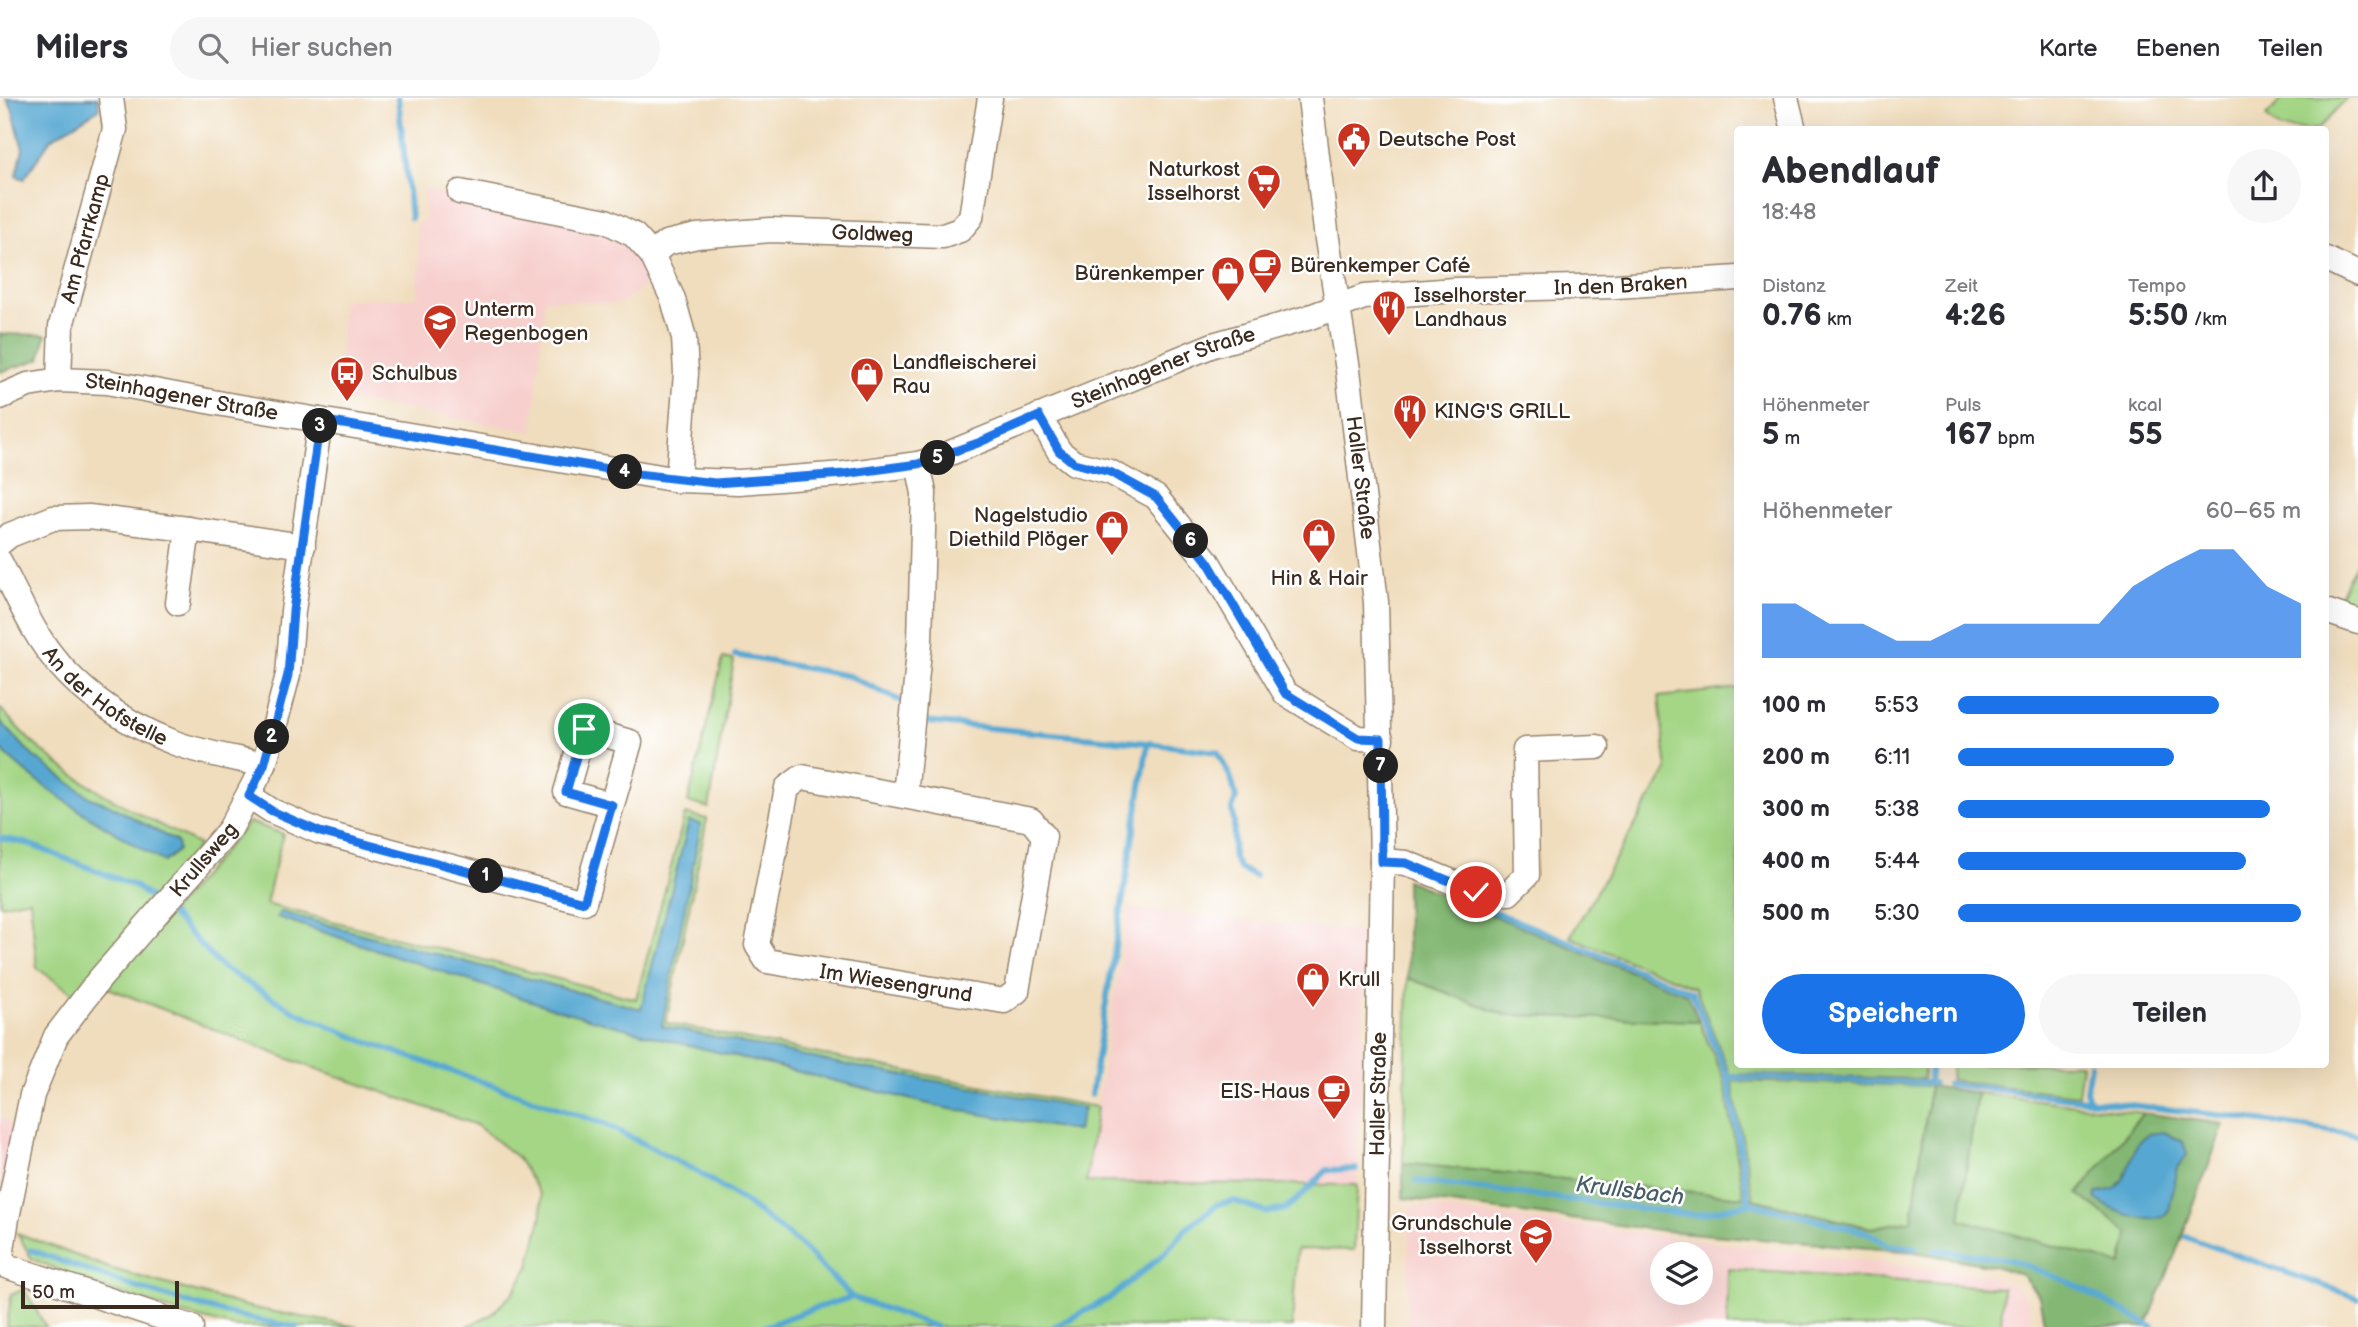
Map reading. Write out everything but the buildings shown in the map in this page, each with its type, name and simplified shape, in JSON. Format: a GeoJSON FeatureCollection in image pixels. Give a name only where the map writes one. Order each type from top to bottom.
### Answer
{"type":"FeatureCollection","features":[{"type":"Feature","properties":{"kind":"street","name":"Am Pfarrkamp"},"geometry":{"type":"LineString","coordinates":[[60,380],[61,326],[115,129],[110,98]]}},
{"type":"Feature","properties":{"kind":"street","name":"Goldweg"},"geometry":{"type":"LineString","coordinates":[[652,255],[666,243],[696,236],[771,230],[943,236],[960,230],[971,217],[990,98]]}},
{"type":"Feature","properties":{"kind":"street","name":"Haller Straße"},"geometry":{"type":"LineString","coordinates":[[1310,98],[1327,239],[1348,370],[1376,602],[1382,862],[1374,1327]]}},
{"type":"Feature","properties":{"kind":"street"},"geometry":{"type":"LineString","coordinates":[[1786,98],[1793,126]]}},
{"type":"Feature","properties":{"kind":"street"},"geometry":{"type":"LineString","coordinates":[[460,192],[606,221],[634,235],[652,255],[673,299],[684,338],[686,373],[678,480]]}},
{"type":"Feature","properties":{"kind":"street"},"geometry":{"type":"LineString","coordinates":[[2329,260],[2358,274]]}},
{"type":"Feature","properties":{"kind":"street","name":"In den Braken"},"geometry":{"type":"LineString","coordinates":[[1338,307],[1364,297],[1454,290],[1616,286],[1734,278]]}},
{"type":"Feature","properties":{"kind":"street","name":"Steinhagener Straße"},"geometry":{"type":"LineString","coordinates":[[0,397],[28,385],[60,380],[107,382],[678,480],[715,483],[752,481],[844,474],[918,464],[1213,345],[1338,307]]}},
{"type":"Feature","properties":{"kind":"street"},"geometry":{"type":"LineString","coordinates":[[1039,416],[1059,451],[1074,463],[1110,472],[1156,497],[1208,562],[1285,693],[1358,738],[1381,739]]}},
{"type":"Feature","properties":{"kind":"street","name":"Krullsweg"},"geometry":{"type":"LineString","coordinates":[[0,1263],[6,1218],[32,1094],[56,1037],[98,981],[230,828],[264,765],[288,675],[293,611],[320,420]]}},
{"type":"Feature","properties":{"kind":"street"},"geometry":{"type":"LineString","coordinates":[[905,796],[920,641],[924,493],[918,464]]}},
{"type":"Feature","properties":{"kind":"street"},"geometry":{"type":"LineString","coordinates":[[0,543],[10,534],[53,518],[89,517],[188,528],[303,546]]}},
{"type":"Feature","properties":{"kind":"street"},"geometry":{"type":"LineString","coordinates":[[177,603],[188,528]]}},
{"type":"Feature","properties":{"kind":"street","name":"An der Hofstelle"},"geometry":{"type":"LineString","coordinates":[[0,562],[35,631],[65,671],[99,702],[175,743],[264,765]]}},
{"type":"Feature","properties":{"kind":"street"},"geometry":{"type":"LineString","coordinates":[[2329,612],[2358,622]]}},
{"type":"Feature","properties":{"kind":"street"},"geometry":{"type":"LineString","coordinates":[[1382,862],[1406,863],[1476,892],[1509,893],[1527,875],[1525,750],[1597,747]]}},
{"type":"Feature","properties":{"kind":"street","name":"Im Wiesengrund"},"geometry":{"type":"LineString","coordinates":[[802,777],[905,796],[1031,820],[1044,836],[1017,992],[1004,1000],[767,961],[757,945],[787,788],[802,777]]}},
{"type":"Feature","properties":{"kind":"street"},"geometry":{"type":"LineString","coordinates":[[249,796],[272,811],[320,832],[584,902],[612,805]]}},
{"type":"Feature","properties":{"kind":"street"},"geometry":{"type":"LineString","coordinates":[[0,1263],[180,1326]]}},
{"type":"Feature","properties":{"kind":"shaded area","name":"Unterm Regenbogen"},"geometry":{"type":"Polygon","coordinates":[[[423,189],[603,228],[620,238],[635,253],[651,282],[619,304],[545,299],[533,432],[339,398],[342,300],[418,297],[417,273],[420,273],[416,223],[425,221],[423,189]]]}},
{"type":"Feature","properties":{"kind":"shaded area"},"geometry":{"type":"Polygon","coordinates":[[[1128,909],[1366,932],[1357,1185],[1085,1182],[1128,909]]]}},
{"type":"Feature","properties":{"kind":"shaded area"},"geometry":{"type":"Polygon","coordinates":[[[0,1117],[13,1125],[0,1198],[0,1117]]]}},
{"type":"Feature","properties":{"kind":"shaded area","name":"Grundschule Isselhorst"},"geometry":{"type":"Polygon","coordinates":[[[1410,1205],[1712,1242],[1650,1242],[1650,1305],[1713,1305],[1713,1242],[1989,1276],[2016,1286],[2028,1300],[2033,1327],[1407,1327],[1410,1205]]]}},
{"type":"Feature","properties":{"kind":"green space"},"geometry":{"type":"Polygon","coordinates":[[[2283,98],[2347,98],[2321,126],[2277,126],[2266,116],[2283,98]]]}},
{"type":"Feature","properties":{"kind":"green space"},"geometry":{"type":"Polygon","coordinates":[[[0,334],[46,335],[40,359],[0,372],[0,334]]]}},
{"type":"Feature","properties":{"kind":"green space"},"geometry":{"type":"Polygon","coordinates":[[[2358,560],[2358,609],[2337,601],[2358,560]]]}},
{"type":"Feature","properties":{"kind":"green space"},"geometry":{"type":"Polygon","coordinates":[[[723,658],[734,660],[709,808],[688,802],[723,658]]]}},
{"type":"Feature","properties":{"kind":"green space"},"geometry":{"type":"Polygon","coordinates":[[[1734,688],[1734,1068],[1924,1068],[1923,1079],[1730,1074],[1695,987],[1570,937],[1667,770],[1659,697],[1734,688]]]}},
{"type":"Feature","properties":{"kind":"green space"},"geometry":{"type":"Polygon","coordinates":[[[0,708],[33,743],[71,773],[155,823],[199,845],[74,994],[37,968],[30,899],[0,905],[0,708]]]}},
{"type":"Feature","properties":{"kind":"green space"},"geometry":{"type":"Polygon","coordinates":[[[685,814],[707,819],[666,1023],[1097,1107],[1086,1182],[1357,1185],[1354,1250],[1297,1249],[1292,1327],[465,1327],[491,1315],[512,1294],[529,1267],[542,1215],[541,1195],[517,1157],[476,1125],[289,1059],[106,987],[249,822],[283,834],[266,904],[636,999],[685,814]]]}},
{"type":"Feature","properties":{"kind":"green space"},"geometry":{"type":"Polygon","coordinates":[[[1406,880],[1688,995],[1699,1021],[1505,1015],[1408,978],[1406,880]]]}},
{"type":"Feature","properties":{"kind":"green space"},"geometry":{"type":"Polygon","coordinates":[[[1408,978],[1505,1015],[1699,1021],[1724,1079],[1744,1197],[1403,1163],[1408,978]]]}},
{"type":"Feature","properties":{"kind":"green space"},"geometry":{"type":"Polygon","coordinates":[[[1952,1068],[2081,1068],[2078,1095],[1950,1080],[1952,1068]]]}},
{"type":"Feature","properties":{"kind":"green space"},"geometry":{"type":"Polygon","coordinates":[[[1732,1081],[1930,1086],[1912,1220],[1871,1228],[1753,1199],[1732,1081]]]}},
{"type":"Feature","properties":{"kind":"green space"},"geometry":{"type":"Polygon","coordinates":[[[1930,1086],[1977,1093],[1960,1219],[2121,1265],[2129,1233],[2078,1194],[2143,1113],[2224,1124],[2146,1327],[2045,1327],[2039,1296],[2022,1275],[1994,1266],[1915,1252],[1666,1231],[1403,1198],[1403,1163],[1744,1197],[1871,1228],[1912,1220],[1930,1086]]]}},
{"type":"Feature","properties":{"kind":"green space"},"geometry":{"type":"Polygon","coordinates":[[[1977,1093],[2143,1113],[2078,1194],[2129,1233],[2121,1265],[1959,1219],[1977,1093]]]}},
{"type":"Feature","properties":{"kind":"green space"},"geometry":{"type":"Polygon","coordinates":[[[17,1233],[112,1269],[253,1308],[358,1327],[234,1327],[180,1313],[97,1286],[32,1259],[17,1233]]]}},
{"type":"Feature","properties":{"kind":"green space"},"geometry":{"type":"Polygon","coordinates":[[[1728,1269],[2003,1288],[2001,1327],[1727,1327],[1728,1269]]]}},
{"type":"Feature","properties":{"kind":"green space"},"geometry":{"type":"Polygon","coordinates":[[[24,1289],[46,1327],[7,1327],[11,1295],[24,1289]]]}},
{"type":"Feature","properties":{"kind":"water"},"geometry":{"type":"Polygon","coordinates":[[[6,98],[98,98],[99,109],[51,139],[24,179],[16,176],[23,149],[12,108],[6,98]]]}},
{"type":"Feature","properties":{"kind":"water"},"geometry":{"type":"Polygon","coordinates":[[[0,721],[33,756],[91,798],[108,804],[177,842],[178,850],[164,862],[58,796],[0,749],[0,721]]]}},
{"type":"Feature","properties":{"kind":"water"},"geometry":{"type":"Polygon","coordinates":[[[689,821],[701,824],[662,1026],[842,1064],[1084,1108],[1077,1131],[945,1108],[660,1038],[552,1008],[277,917],[280,912],[641,1009],[689,821]]]}},
{"type":"Feature","properties":{"kind":"water"},"geometry":{"type":"Polygon","coordinates":[[[2164,1132],[2183,1142],[2187,1155],[2178,1167],[2169,1210],[2163,1217],[2128,1215],[2096,1199],[2097,1193],[2115,1189],[2124,1178],[2138,1143],[2148,1134],[2164,1132]]]}},
{"type":"Feature","properties":{"kind":"waterway"},"geometry":{"type":"LineString","coordinates":[[398,98],[411,218]]}},
{"type":"Feature","properties":{"kind":"waterway"},"geometry":{"type":"LineString","coordinates":[[735,655],[849,676],[901,701]]}},
{"type":"Feature","properties":{"kind":"waterway"},"geometry":{"type":"LineString","coordinates":[[927,722],[1148,743],[1091,1095]]}},
{"type":"Feature","properties":{"kind":"waterway"},"geometry":{"type":"LineString","coordinates":[[1148,743],[1217,752],[1231,778],[1236,798],[1232,809],[1233,856],[1239,868],[1255,876]]}},
{"type":"Feature","properties":{"kind":"waterway"},"geometry":{"type":"LineString","coordinates":[[0,838],[26,843],[135,886],[158,904]]}},
{"type":"Feature","properties":{"kind":"waterway"},"geometry":{"type":"LineString","coordinates":[[1470,902],[1692,992],[1728,1077],[1749,1203]]}},
{"type":"Feature","properties":{"kind":"waterway"},"geometry":{"type":"LineString","coordinates":[[167,910],[223,968],[294,1011],[364,1041],[605,1124],[693,1169],[745,1202],[798,1243],[852,1297]]}},
{"type":"Feature","properties":{"kind":"waterway"},"geometry":{"type":"LineString","coordinates":[[1929,1082],[1931,1068]]}},
{"type":"Feature","properties":{"kind":"waterway"},"geometry":{"type":"LineString","coordinates":[[2089,1068],[2086,1091],[2090,1101]]}},
{"type":"Feature","properties":{"kind":"waterway"},"geometry":{"type":"LineString","coordinates":[[1728,1077],[1933,1083]]}},
{"type":"Feature","properties":{"kind":"waterway"},"geometry":{"type":"LineString","coordinates":[[1948,1084],[2235,1117],[2358,1135]]}},
{"type":"Feature","properties":{"kind":"waterway","name":"Krullsbach"},"geometry":{"type":"LineString","coordinates":[[1054,1327],[1110,1298],[1164,1254],[1188,1227],[1218,1204],[1234,1201],[1266,1212],[1283,1210],[1327,1170],[1356,1169]]}},
{"type":"Feature","properties":{"kind":"waterway","name":"Krullsbach"},"geometry":{"type":"LineString","coordinates":[[1417,1181],[1695,1215],[1749,1203],[1866,1232],[1888,1245],[1916,1248]]}},
{"type":"Feature","properties":{"kind":"waterway"},"geometry":{"type":"LineString","coordinates":[[2186,1237],[2358,1298]]}},
{"type":"Feature","properties":{"kind":"waterway","name":"Krullsbach"},"geometry":{"type":"LineString","coordinates":[[31,1250],[195,1305],[296,1327]]}},
{"type":"Feature","properties":{"kind":"waterway","name":"Krullsbach"},"geometry":{"type":"LineString","coordinates":[[1936,1250],[2012,1260],[2071,1283],[2152,1327]]}},
{"type":"Feature","properties":{"kind":"waterway","name":"Krullsbach"},"geometry":{"type":"LineString","coordinates":[[764,1327],[852,1297],[936,1327]]}},
{"type":"Feature","properties":{"kind":"place","name":"Deutsche Post"},"geometry":{"type":"Point","coordinates":[1354,169]}},
{"type":"Feature","properties":{"kind":"place","name":"Naturkost Isselhorst"},"geometry":{"type":"Point","coordinates":[1264,211]}},
{"type":"Feature","properties":{"kind":"place","name":"Bürenkemper Café"},"geometry":{"type":"Point","coordinates":[1265,295]}},
{"type":"Feature","properties":{"kind":"place","name":"Bürenkemper"},"geometry":{"type":"Point","coordinates":[1228,303]}},
{"type":"Feature","properties":{"kind":"place","name":"Isselhorster Landhaus"},"geometry":{"type":"Point","coordinates":[1389,337]}},
{"type":"Feature","properties":{"kind":"place","name":"Unterm Regenbogen"},"geometry":{"type":"Point","coordinates":[440,351]}},
{"type":"Feature","properties":{"kind":"place","name":"Schulbus"},"geometry":{"type":"Point","coordinates":[347,403]}},
{"type":"Feature","properties":{"kind":"place","name":"Landfleischerei Rau"},"geometry":{"type":"Point","coordinates":[867,404]}},
{"type":"Feature","properties":{"kind":"place","name":"KING'S GRILL"},"geometry":{"type":"Point","coordinates":[1410,441]}},
{"type":"Feature","properties":{"kind":"place","name":"Nagelstudio Diethild Plöger"},"geometry":{"type":"Point","coordinates":[1112,557]}},
{"type":"Feature","properties":{"kind":"place","name":"Hin & Hair"},"geometry":{"type":"Point","coordinates":[1319,565]}},
{"type":"Feature","properties":{"kind":"place","name":"Krull"},"geometry":{"type":"Point","coordinates":[1313,1009]}},
{"type":"Feature","properties":{"kind":"place","name":"EIS-Haus"},"geometry":{"type":"Point","coordinates":[1334,1121]}},
{"type":"Feature","properties":{"kind":"place","name":"Grundschule Isselhorst"},"geometry":{"type":"Point","coordinates":[1536,1265]}},
{"type":"Feature","properties":{"kind":"route"},"geometry":{"type":"LineString","coordinates":[[584,729],[566,792],[612,805],[584,902],[320,832],[272,811],[249,796],[264,765],[288,675],[293,611],[320,420],[637,474],[715,483],[844,474],[918,464],[978,443],[1039,416],[1059,451],[1074,463],[1110,472],[1156,497],[1208,562],[1285,693],[1358,738],[1381,739],[1382,862],[1406,863],[1476,892]]}}]}
